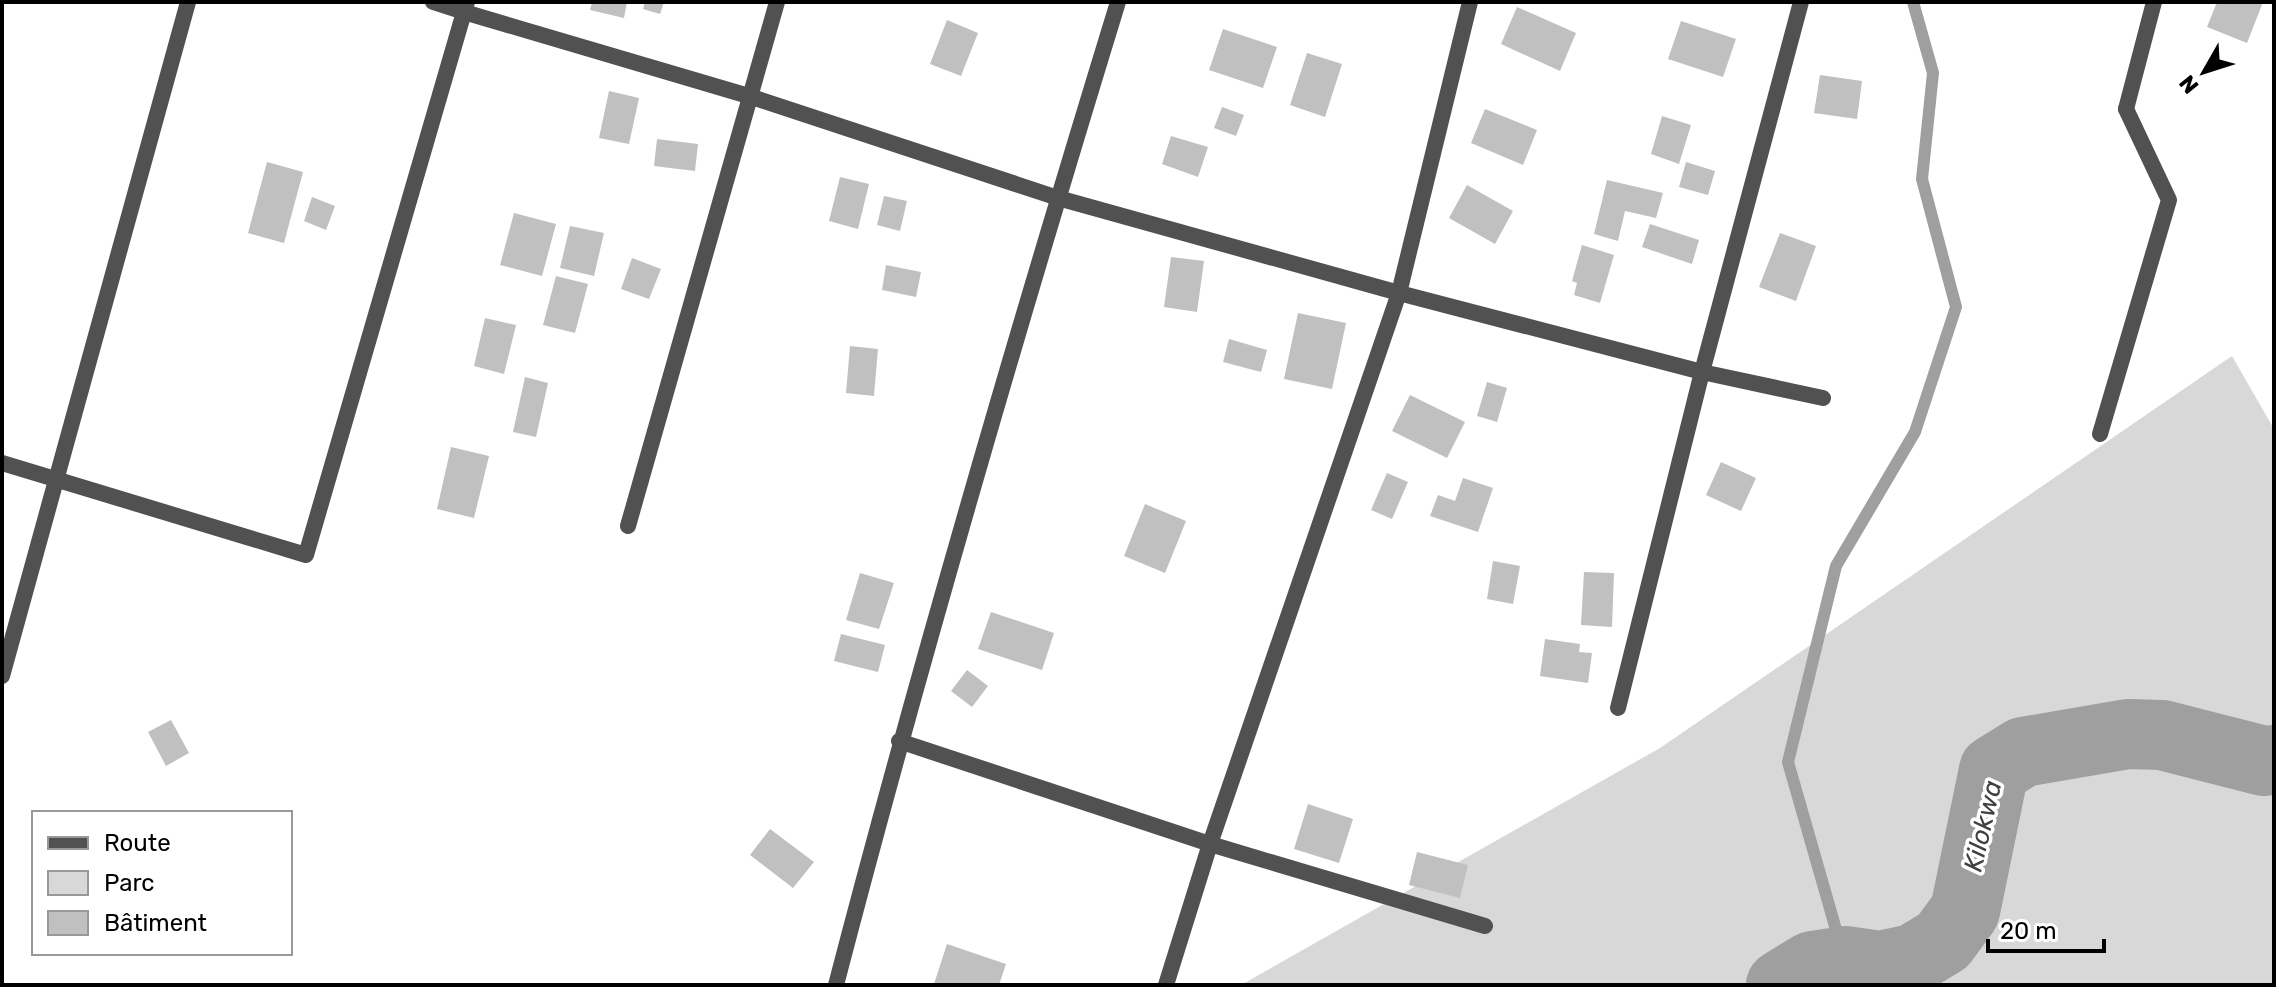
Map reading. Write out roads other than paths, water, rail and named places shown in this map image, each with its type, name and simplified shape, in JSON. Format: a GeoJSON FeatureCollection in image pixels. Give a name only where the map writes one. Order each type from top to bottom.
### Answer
{"type":"FeatureCollection","features":[{"type":"Feature","properties":{"kind":"street"},"geometry":{"type":"LineString","coordinates":[[2,676],[188,2]]}},
{"type":"Feature","properties":{"kind":"street"},"geometry":{"type":"LineString","coordinates":[[433,2],[465,7],[752,97],[1058,198],[1399,293],[1702,372],[1823,398]]}},
{"type":"Feature","properties":{"kind":"street"},"geometry":{"type":"LineString","coordinates":[[628,526],[777,2]]}},
{"type":"Feature","properties":{"kind":"street"},"geometry":{"type":"LineString","coordinates":[[836,985],[899,741],[1118,2]]}},
{"type":"Feature","properties":{"kind":"street"},"geometry":{"type":"LineString","coordinates":[[1166,985],[1210,844],[1399,293],[1470,2]]}},
{"type":"Feature","properties":{"kind":"street"},"geometry":{"type":"LineString","coordinates":[[1618,708],[1702,372],[1801,2]]}},
{"type":"Feature","properties":{"kind":"street"},"geometry":{"type":"LineString","coordinates":[[2100,434],[2169,200],[2126,109],[2154,2]]}},
{"type":"Feature","properties":{"kind":"street"},"geometry":{"type":"LineString","coordinates":[[2,463],[306,555],[465,7]]}},
{"type":"Feature","properties":{"kind":"street"},"geometry":{"type":"LineString","coordinates":[[899,741],[1210,844],[1485,926]]}},
{"type":"Feature","properties":{"kind":"waterway"},"geometry":{"type":"LineString","coordinates":[[1845,961],[1788,762],[1836,566],[1915,432],[1956,307],[1922,179],[1933,73],[1913,2]]}},
{"type":"Feature","properties":{"kind":"waterway","name":"Kilokwa"},"geometry":{"type":"LineString","coordinates":[[1781,985],[1812,966],[1845,961],[1880,966],[1913,959],[1943,941],[1965,911],[1994,770],[2023,752],[2128,734],[2162,735],[2264,761],[2274,760]]}}]}
